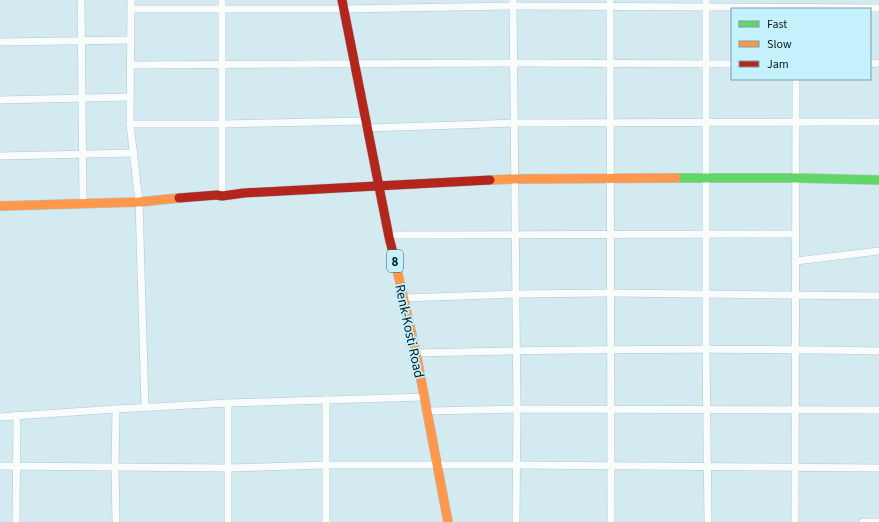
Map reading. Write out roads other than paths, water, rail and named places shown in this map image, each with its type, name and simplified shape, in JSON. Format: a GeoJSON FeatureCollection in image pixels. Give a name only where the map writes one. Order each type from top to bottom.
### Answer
{"type":"FeatureCollection","features":[{"type":"Feature","properties":{"kind":"street"},"geometry":{"type":"LineString","coordinates":[[81,0],[83,204]]}},
{"type":"Feature","properties":{"kind":"street"},"geometry":{"type":"LineString","coordinates":[[131,0],[130,124],[139,202],[145,407]]}},
{"type":"Feature","properties":{"kind":"street"},"geometry":{"type":"LineString","coordinates":[[222,0],[222,196]]}},
{"type":"Feature","properties":{"kind":"street"},"geometry":{"type":"LineString","coordinates":[[131,9],[222,9],[343,4],[513,3],[706,4],[879,8]]}},
{"type":"Feature","properties":{"kind":"street"},"geometry":{"type":"LineString","coordinates":[[513,3],[515,350],[517,409],[516,522]]}},
{"type":"Feature","properties":{"kind":"street"},"geometry":{"type":"LineString","coordinates":[[610,3],[612,410],[611,522]]}},
{"type":"Feature","properties":{"kind":"street","name":"Renk-Kosti Road"},"geometry":{"type":"LineString","coordinates":[[343,4],[388,235],[416,353],[448,522]]}},
{"type":"Feature","properties":{"kind":"street"},"geometry":{"type":"LineString","coordinates":[[706,4],[706,410],[708,522]]}},
{"type":"Feature","properties":{"kind":"street"},"geometry":{"type":"LineString","coordinates":[[0,42],[131,40]]}},
{"type":"Feature","properties":{"kind":"street"},"geometry":{"type":"LineString","coordinates":[[131,65],[513,63],[731,64]]}},
{"type":"Feature","properties":{"kind":"street"},"geometry":{"type":"LineString","coordinates":[[796,80],[796,522]]}},
{"type":"Feature","properties":{"kind":"street"},"geometry":{"type":"LineString","coordinates":[[0,100],[130,97]]}},
{"type":"Feature","properties":{"kind":"street"},"geometry":{"type":"LineString","coordinates":[[130,124],[879,122]]}},
{"type":"Feature","properties":{"kind":"street"},"geometry":{"type":"LineString","coordinates":[[0,156],[134,153]]}},
{"type":"Feature","properties":{"kind":"street"},"geometry":{"type":"LineString","coordinates":[[0,206],[139,202],[244,193],[514,179],[796,178],[879,180]]}},
{"type":"Feature","properties":{"kind":"street"},"geometry":{"type":"LineString","coordinates":[[388,235],[796,234]]}},
{"type":"Feature","properties":{"kind":"street"},"geometry":{"type":"LineString","coordinates":[[796,261],[879,251]]}},
{"type":"Feature","properties":{"kind":"street"},"geometry":{"type":"LineString","coordinates":[[404,298],[515,294],[611,293],[879,296]]}},
{"type":"Feature","properties":{"kind":"street"},"geometry":{"type":"LineString","coordinates":[[416,353],[515,350],[879,350]]}},
{"type":"Feature","properties":{"kind":"street"},"geometry":{"type":"LineString","coordinates":[[0,417],[228,403],[424,397]]}},
{"type":"Feature","properties":{"kind":"street"},"geometry":{"type":"LineString","coordinates":[[326,400],[326,522]]}},
{"type":"Feature","properties":{"kind":"street"},"geometry":{"type":"LineString","coordinates":[[228,403],[228,522]]}},
{"type":"Feature","properties":{"kind":"street"},"geometry":{"type":"LineString","coordinates":[[116,409],[116,522]]}},
{"type":"Feature","properties":{"kind":"street"},"geometry":{"type":"LineString","coordinates":[[427,411],[517,409],[879,410]]}},
{"type":"Feature","properties":{"kind":"street"},"geometry":{"type":"LineString","coordinates":[[16,522],[17,415]]}},
{"type":"Feature","properties":{"kind":"street"},"geometry":{"type":"LineString","coordinates":[[0,466],[228,468],[325,465],[517,465],[879,468]]}},
{"type":"Feature","properties":{"kind":"street"},"geometry":{"type":"LineString","coordinates":[[863,522],[879,522]]}}]}
